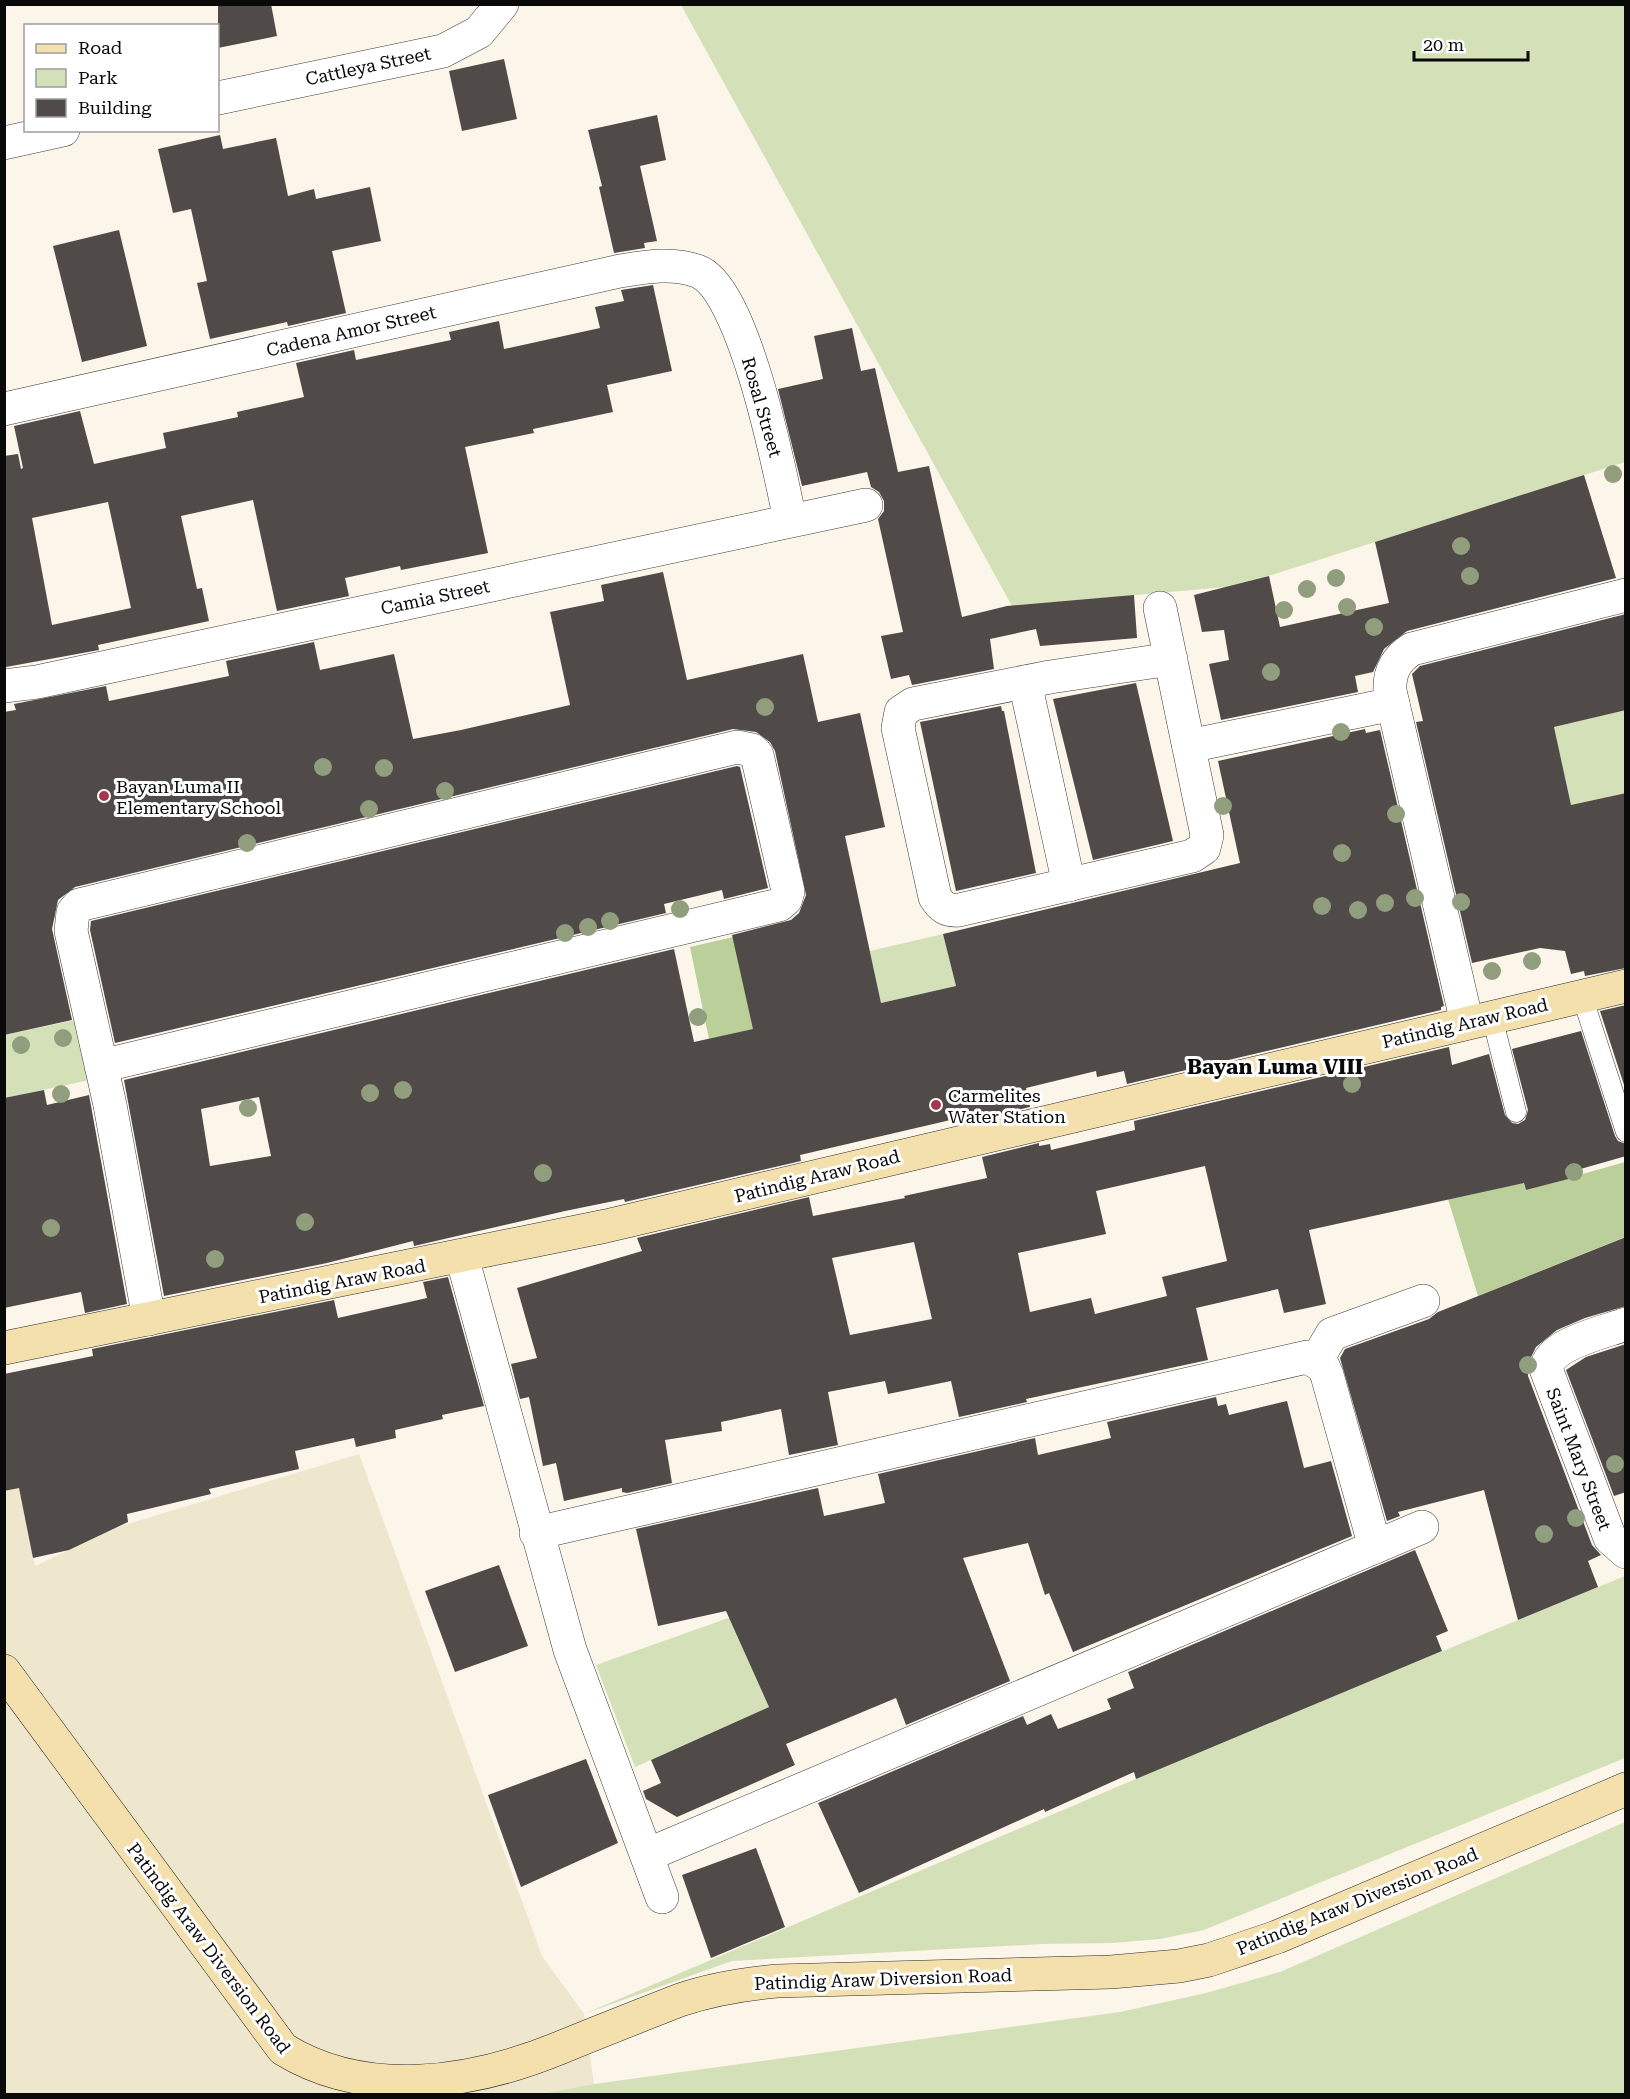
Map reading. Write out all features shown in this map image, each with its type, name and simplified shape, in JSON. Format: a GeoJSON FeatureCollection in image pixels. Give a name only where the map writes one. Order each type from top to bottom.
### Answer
{"type":"FeatureCollection","features":[{"type":"Feature","properties":{"kind":"street","name":"Cattleya Street"},"geometry":{"type":"LineString","coordinates":[[219,98],[443,51],[479,32],[502,4]]}},
{"type":"Feature","properties":{"kind":"street"},"geometry":{"type":"LineString","coordinates":[[4,143],[54,132]]}},
{"type":"Feature","properties":{"kind":"street","name":"Cadena Amor Street"},"geometry":{"type":"LineString","coordinates":[[4,409],[620,271],[661,265],[699,271]]}},
{"type":"Feature","properties":{"kind":"street","name":"Rosal Street"},"geometry":{"type":"LineString","coordinates":[[699,271],[722,294],[756,377],[790,520]]}},
{"type":"Feature","properties":{"kind":"street","name":"Camia Street"},"geometry":{"type":"LineString","coordinates":[[4,686],[37,682],[866,505]]}},
{"type":"Feature","properties":{"kind":"street"},"geometry":{"type":"LineString","coordinates":[[1480,1020],[1393,704],[1389,681],[1392,671],[1403,655],[1412,650],[1626,595]]}},
{"type":"Feature","properties":{"kind":"street"},"geometry":{"type":"LineString","coordinates":[[1160,608],[1171,659],[1207,835],[1204,848],[1192,856],[959,910],[951,911],[938,903],[898,728],[901,712],[913,704],[1025,682],[1171,659]]}},
{"type":"Feature","properties":{"kind":"street"},"geometry":{"type":"LineString","coordinates":[[1025,682],[1068,885]]}},
{"type":"Feature","properties":{"kind":"street"},"geometry":{"type":"LineString","coordinates":[[1189,746],[1393,704]]}},
{"type":"Feature","properties":{"kind":"street"},"geometry":{"type":"LineString","coordinates":[[101,1066],[779,904],[786,899],[788,891],[757,755],[752,750],[737,747],[79,905],[73,912],[71,931],[101,1066],[149,1319]]}},
{"type":"Feature","properties":{"kind":"street","name":"Patindig Araw Road"},"geometry":{"type":"LineString","coordinates":[[4,1348],[462,1257],[773,1187],[1626,986]]}},
{"type":"Feature","properties":{"kind":"street"},"geometry":{"type":"LineString","coordinates":[[462,1257],[574,1665],[662,1897]]}},
{"type":"Feature","properties":{"kind":"street"},"geometry":{"type":"LineString","coordinates":[[1316,1361],[1332,1334],[1423,1301]]}},
{"type":"Feature","properties":{"kind":"street","name":"Saint Mary Street"},"geometry":{"type":"LineString","coordinates":[[1625,1552],[1610,1538],[1548,1378],[1547,1360],[1559,1349],[1626,1324]]}},
{"type":"Feature","properties":{"kind":"street"},"geometry":{"type":"LineString","coordinates":[[536,1533],[1307,1357],[1316,1361],[1327,1375],[1374,1547]]}},
{"type":"Feature","properties":{"kind":"street"},"geometry":{"type":"LineString","coordinates":[[647,1855],[1422,1527]]}},
{"type":"Feature","properties":{"kind":"street","name":"Patindig Araw Diversion Road"},"geometry":{"type":"LineString","coordinates":[[4,1671],[283,2049],[304,2067],[330,2082],[384,2093],[429,2092],[475,2081],[680,2000],[710,1990],[742,1984],[777,1981],[1111,1972],[1179,1966],[1209,1960],[1277,1937],[1626,1789]]}},
{"type":"Feature","properties":{"kind":"lane"},"geometry":{"type":"LineString","coordinates":[[1582,996],[1626,1132]]}},
{"type":"Feature","properties":{"kind":"lane"},"geometry":{"type":"LineString","coordinates":[[1480,1020],[1516,1112]]}},
{"type":"Feature","properties":{"kind":"shaded area"},"geometry":{"type":"Polygon","coordinates":[[[359,1454],[542,1956],[584,2014],[594,2084],[540,2094],[5,2094],[5,1491],[19,1488],[35,1566],[118,1527],[359,1454]]]}},
{"type":"Feature","properties":{"kind":"green space"},"geometry":{"type":"Polygon","coordinates":[[[681,5],[1625,5],[1625,462],[1237,586],[1012,606],[681,5]]]}},
{"type":"Feature","properties":{"kind":"green space"},"geometry":{"type":"Polygon","coordinates":[[[1625,710],[1625,793],[1571,805],[1554,727],[1625,710]]]}},
{"type":"Feature","properties":{"kind":"green space"},"geometry":{"type":"Polygon","coordinates":[[[943,934],[956,986],[881,1003],[870,951],[943,934]]]}},
{"type":"Feature","properties":{"kind":"green space"},"geometry":{"type":"Polygon","coordinates":[[[733,937],[806,1018],[709,1039],[690,947],[733,937]]]}},
{"type":"Feature","properties":{"kind":"green space"},"geometry":{"type":"Polygon","coordinates":[[[76,1020],[90,1080],[5,1098],[4,1035],[76,1020]]]}},
{"type":"Feature","properties":{"kind":"green space"},"geometry":{"type":"Polygon","coordinates":[[[1625,1162],[1625,1237],[1478,1296],[1448,1199],[1523,1182],[1526,1190],[1625,1162]]]}},
{"type":"Feature","properties":{"kind":"green space"},"geometry":{"type":"Polygon","coordinates":[[[1625,1576],[1625,1758],[1204,1930],[1160,1939],[1112,1943],[1043,1944],[732,1961],[584,2014],[1246,1732],[1625,1576]]]}},
{"type":"Feature","properties":{"kind":"green space"},"geometry":{"type":"Polygon","coordinates":[[[734,1616],[769,1707],[635,1767],[596,1665],[734,1616]]]}},
{"type":"Feature","properties":{"kind":"green space"},"geometry":{"type":"Polygon","coordinates":[[[1625,1822],[1625,2094],[540,2094],[594,2084],[1120,2012],[1206,1993],[1280,1972],[1625,1822]]]}},
{"type":"Feature","properties":{"kind":"building"},"geometry":{"type":"Polygon","coordinates":[[[218,4],[271,4],[277,36],[219,48],[218,4]]]}},
{"type":"Feature","properties":{"kind":"building"},"geometry":{"type":"Polygon","coordinates":[[[504,59],[517,119],[462,131],[449,71],[504,59]]]}},
{"type":"Feature","properties":{"kind":"building"},"geometry":{"type":"Polygon","coordinates":[[[657,115],[666,160],[640,166],[657,241],[644,243],[645,248],[614,253],[599,187],[602,186],[588,130],[657,115]]]}},
{"type":"Feature","properties":{"kind":"building"},"geometry":{"type":"Polygon","coordinates":[[[220,135],[223,149],[276,138],[288,196],[314,189],[316,199],[370,187],[381,241],[332,251],[346,313],[288,326],[287,322],[210,339],[197,283],[207,281],[191,209],[173,213],[158,149],[220,135]]]}},
{"type":"Feature","properties":{"kind":"building"},"geometry":{"type":"Polygon","coordinates":[[[119,230],[147,346],[82,362],[53,246],[119,230]]]}},
{"type":"Feature","properties":{"kind":"building"},"geometry":{"type":"Polygon","coordinates":[[[653,285],[672,371],[607,385],[613,412],[533,429],[534,433],[465,447],[488,553],[401,570],[400,566],[345,578],[349,596],[277,611],[253,500],[181,516],[197,589],[202,588],[209,621],[98,645],[99,650],[6,667],[4,456],[18,454],[21,469],[23,468],[14,426],[80,411],[94,464],[166,448],[163,433],[238,417],[237,412],[304,397],[296,363],[354,350],[356,360],[451,340],[449,332],[499,321],[504,349],[600,328],[595,307],[624,301],[621,290],[653,285]],[[108,502],[32,518],[52,625],[131,608],[108,502]]]}},
{"type":"Feature","properties":{"kind":"building"},"geometry":{"type":"Polygon","coordinates":[[[852,328],[861,371],[875,368],[898,472],[929,466],[962,617],[1007,606],[1134,595],[1137,638],[1040,646],[1036,629],[990,639],[994,669],[912,685],[909,675],[891,679],[881,636],[903,632],[878,519],[884,511],[884,501],[879,492],[871,487],[867,472],[802,486],[778,389],[823,379],[814,336],[852,328]]]}},
{"type":"Feature","properties":{"kind":"building"},"geometry":{"type":"Polygon","coordinates":[[[1584,475],[1616,578],[1407,631],[1384,649],[1373,672],[1355,676],[1358,692],[1221,720],[1209,664],[1229,660],[1224,630],[1202,632],[1194,595],[1269,576],[1280,627],[1389,603],[1375,542],[1584,475]]]}},
{"type":"Feature","properties":{"kind":"building"},"geometry":{"type":"Polygon","coordinates":[[[663,572],[687,680],[803,654],[818,722],[860,713],[885,827],[845,836],[881,1003],[956,986],[943,934],[1240,863],[1218,761],[1365,729],[1366,733],[1380,730],[1444,1006],[1441,1010],[1127,1084],[1124,1071],[1097,1077],[1096,1071],[1026,1088],[1030,1107],[974,1120],[972,1115],[800,1155],[801,1161],[625,1202],[624,1199],[565,1211],[414,1246],[413,1241],[327,1263],[164,1296],[124,1080],[674,949],[694,1042],[753,1029],[732,935],[791,920],[799,913],[806,895],[775,751],[770,742],[756,732],[733,729],[75,887],[58,900],[52,929],[72,1020],[4,1035],[4,712],[16,710],[14,704],[106,686],[109,701],[229,676],[226,661],[314,642],[320,670],[394,654],[413,739],[461,730],[570,705],[550,612],[604,601],[601,585],[663,572]],[[259,1097],[201,1109],[210,1166],[271,1156],[259,1097]]]}},
{"type":"Feature","properties":{"kind":"building"},"geometry":{"type":"Polygon","coordinates":[[[1626,614],[1626,710],[1554,727],[1571,805],[1626,793],[1626,968],[1585,976],[1584,971],[1571,974],[1565,951],[1540,948],[1472,963],[1416,722],[1423,721],[1412,674],[1420,666],[1626,614]]]}},
{"type":"Feature","properties":{"kind":"building"},"geometry":{"type":"Polygon","coordinates":[[[1136,683],[1173,841],[1093,860],[1053,699],[1136,683]]]}},
{"type":"Feature","properties":{"kind":"building"},"geometry":{"type":"Polygon","coordinates":[[[1001,706],[1004,711],[1036,873],[956,891],[920,722],[1001,706]]]}},
{"type":"Feature","properties":{"kind":"building"},"geometry":{"type":"Polygon","coordinates":[[[740,767],[768,888],[724,899],[722,890],[664,904],[666,913],[115,1043],[90,930],[91,921],[740,767]]]}},
{"type":"Feature","properties":{"kind":"building"},"geometry":{"type":"Polygon","coordinates":[[[1626,1005],[1626,1091],[1600,1011],[1626,1005]]]}},
{"type":"Feature","properties":{"kind":"building"},"geometry":{"type":"Polygon","coordinates":[[[1581,1031],[1615,1136],[1618,1141],[1626,1144],[1626,1156],[1570,1172],[1572,1178],[1526,1190],[1524,1183],[1309,1230],[1326,1304],[1284,1313],[1278,1289],[1196,1308],[1208,1360],[1026,1399],[1027,1402],[959,1417],[951,1381],[888,1394],[885,1381],[828,1392],[838,1445],[789,1455],[781,1409],[721,1422],[722,1431],[665,1440],[672,1483],[627,1493],[622,1492],[622,1488],[564,1501],[556,1463],[543,1466],[529,1397],[520,1399],[511,1364],[537,1358],[517,1288],[642,1251],[637,1238],[809,1197],[813,1216],[905,1198],[904,1196],[987,1178],[982,1157],[1039,1143],[1039,1146],[1050,1144],[1051,1150],[1135,1130],[1134,1121],[1449,1047],[1452,1065],[1489,1054],[1505,1115],[1512,1123],[1518,1124],[1525,1120],[1528,1110],[1512,1049],[1581,1031]],[[1205,1166],[1096,1191],[1106,1234],[1018,1253],[1030,1312],[1091,1298],[1095,1314],[1167,1296],[1162,1277],[1227,1261],[1205,1166]],[[914,1242],[832,1258],[850,1335],[932,1319],[914,1242]]]}},
{"type":"Feature","properties":{"kind":"building"},"geometry":{"type":"Polygon","coordinates":[[[44,1090],[47,1105],[89,1095],[127,1304],[85,1313],[81,1292],[4,1308],[4,1098],[44,1090]]]}},
{"type":"Feature","properties":{"kind":"building"},"geometry":{"type":"Polygon","coordinates":[[[1626,1237],[1626,1306],[1585,1318],[1557,1330],[1536,1347],[1528,1363],[1528,1376],[1592,1545],[1601,1555],[1588,1561],[1598,1587],[1518,1620],[1484,1490],[1398,1512],[1400,1516],[1387,1521],[1340,1358],[1345,1349],[1429,1319],[1438,1312],[1626,1237]]]}},
{"type":"Feature","properties":{"kind":"building"},"geometry":{"type":"Polygon","coordinates":[[[448,1277],[484,1406],[442,1415],[443,1419],[395,1430],[396,1438],[356,1447],[354,1438],[295,1451],[299,1469],[209,1489],[211,1494],[127,1514],[128,1522],[69,1550],[33,1558],[19,1488],[4,1491],[4,1374],[93,1356],[92,1349],[334,1300],[338,1318],[427,1298],[423,1282],[448,1277]]]}},
{"type":"Feature","properties":{"kind":"building"},"geometry":{"type":"Polygon","coordinates":[[[1626,1344],[1626,1492],[1614,1496],[1566,1370],[1586,1357],[1626,1344]]]}},
{"type":"Feature","properties":{"kind":"building"},"geometry":{"type":"Polygon","coordinates":[[[1216,1397],[1218,1406],[1226,1404],[1229,1415],[1287,1401],[1304,1468],[1331,1461],[1352,1536],[1073,1652],[1049,1593],[1045,1595],[1028,1543],[963,1558],[1010,1681],[906,1725],[896,1698],[786,1744],[795,1765],[677,1817],[646,1799],[643,1791],[661,1783],[651,1760],[769,1707],[726,1611],[658,1626],[636,1529],[818,1488],[824,1516],[885,1503],[878,1474],[1035,1438],[1038,1455],[1111,1438],[1107,1422],[1216,1397]]]}},
{"type":"Feature","properties":{"kind":"building"},"geometry":{"type":"Polygon","coordinates":[[[1415,1550],[1448,1631],[1436,1636],[1442,1651],[1136,1779],[1134,1772],[1045,1812],[1044,1809],[859,1893],[818,1803],[1023,1716],[1027,1725],[1051,1714],[1058,1729],[1111,1709],[1107,1699],[1134,1688],[1128,1672],[1415,1550]]]}},
{"type":"Feature","properties":{"kind":"building"},"geometry":{"type":"Polygon","coordinates":[[[499,1565],[528,1646],[455,1672],[425,1591],[499,1565]]]}},
{"type":"Feature","properties":{"kind":"building"},"geometry":{"type":"Polygon","coordinates":[[[586,1759],[618,1843],[521,1887],[488,1795],[586,1759]]]}},
{"type":"Feature","properties":{"kind":"building"},"geometry":{"type":"Polygon","coordinates":[[[756,1848],[785,1927],[711,1958],[682,1875],[756,1848]]]}},
{"type":"Feature","properties":{"kind":"place","name":"Bayan Luma II Elementary School"},"geometry":{"type":"Point","coordinates":[104,796]}},
{"type":"Feature","properties":{"kind":"place","name":"Carmelites Water Station"},"geometry":{"type":"Point","coordinates":[936,1105]}},
{"type":"Feature","properties":{"kind":"district","name":"Bayan Luma VIII"},"geometry":{"type":"Point","coordinates":[1275,1067]}}]}
